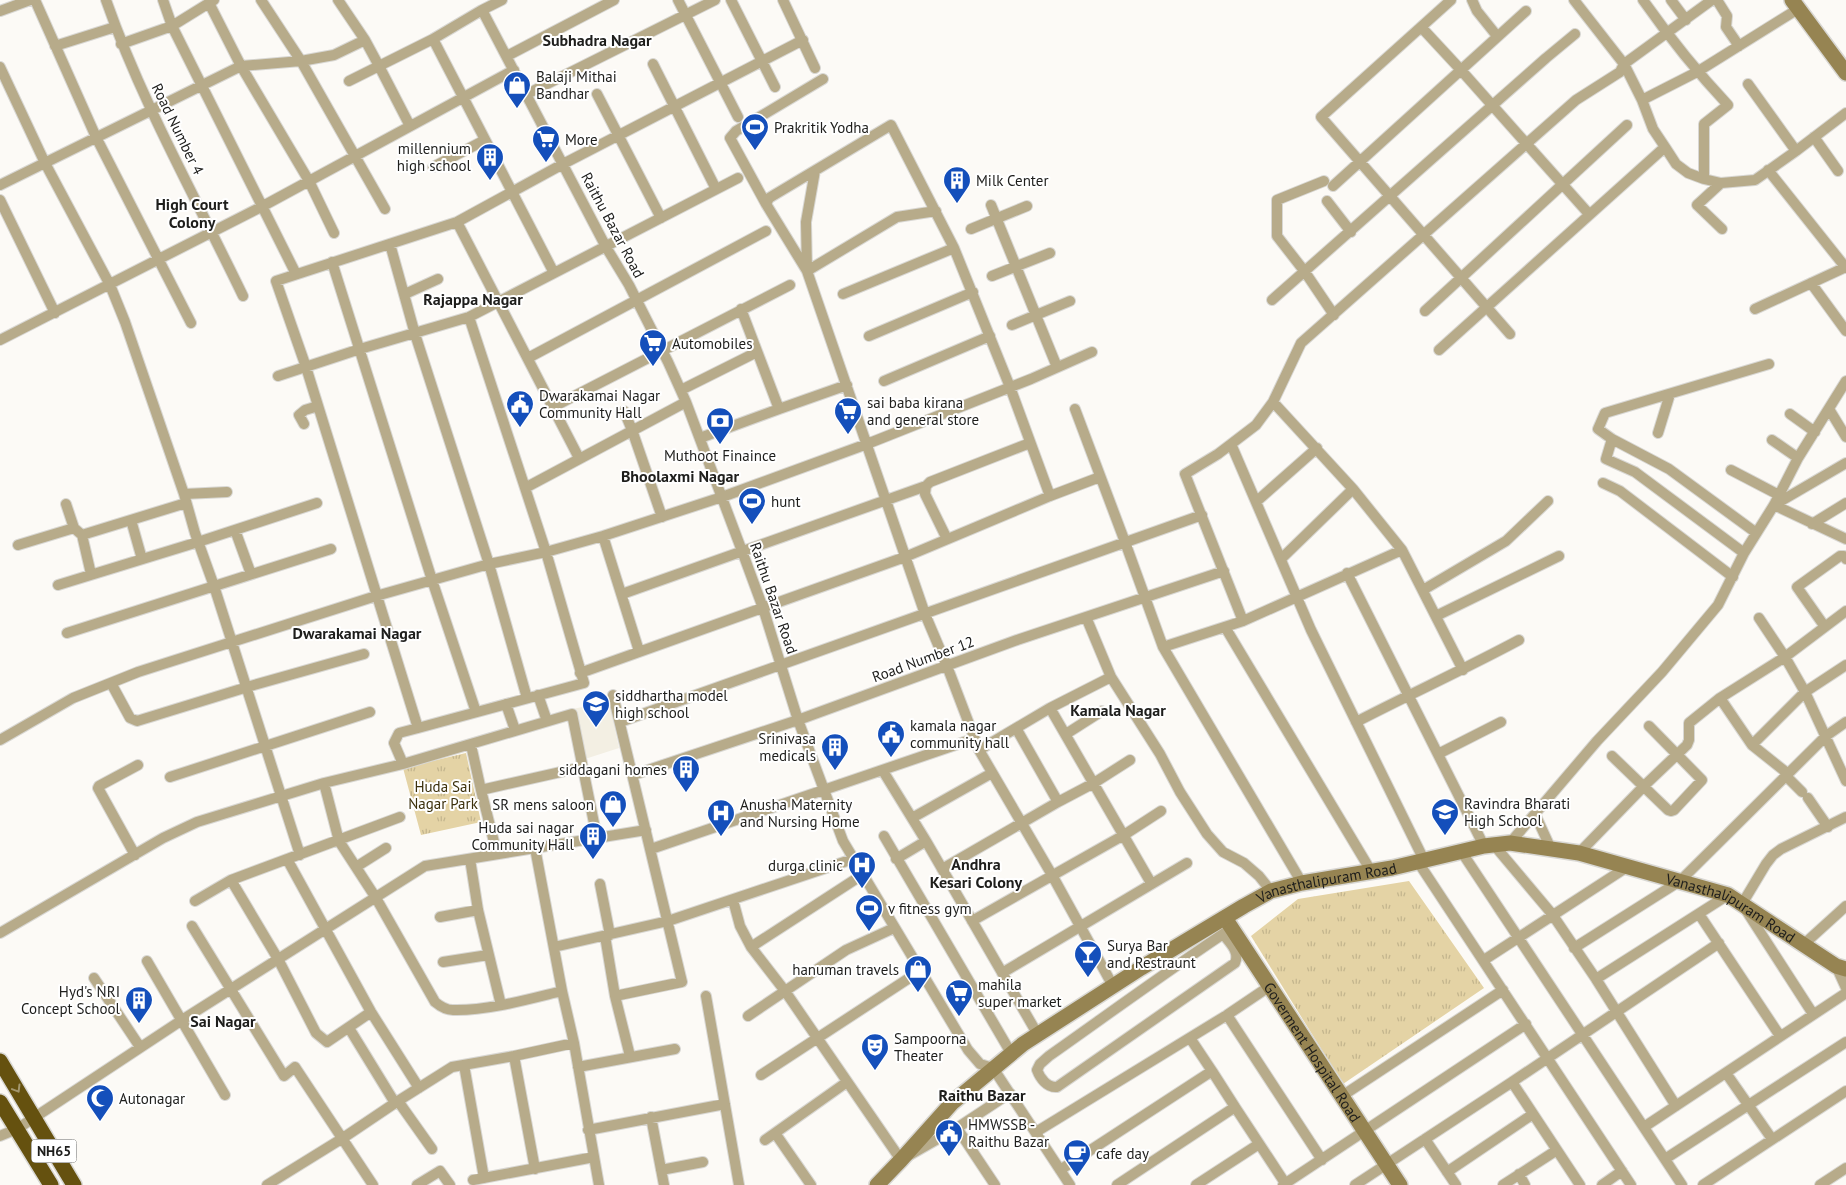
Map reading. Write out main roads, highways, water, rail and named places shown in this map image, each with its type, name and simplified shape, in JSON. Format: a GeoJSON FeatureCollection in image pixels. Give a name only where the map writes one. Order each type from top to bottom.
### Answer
{"type":"FeatureCollection","features":[{"type":"Feature","properties":{"kind":"highway","name":"NH65"},"geometry":{"type":"LineString","coordinates":[[0,1061],[74,1185]]}},
{"type":"Feature","properties":{"kind":"highway","name":"NH65"},"geometry":{"type":"LineString","coordinates":[[0,1102],[51,1185]]}},
{"type":"Feature","properties":{"kind":"place","name":"Balaji Mithai Bandhar"},"geometry":{"type":"Point","coordinates":[517,109]}},
{"type":"Feature","properties":{"kind":"place","name":"Prakritik Yodha"},"geometry":{"type":"Point","coordinates":[755,151]}},
{"type":"Feature","properties":{"kind":"place","name":"More"},"geometry":{"type":"Point","coordinates":[546,163]}},
{"type":"Feature","properties":{"kind":"place","name":"millennium high school"},"geometry":{"type":"Point","coordinates":[490,181]}},
{"type":"Feature","properties":{"kind":"place","name":"Milk Center"},"geometry":{"type":"Point","coordinates":[957,204]}},
{"type":"Feature","properties":{"kind":"place","name":"Automobiles"},"geometry":{"type":"Point","coordinates":[653,367]}},
{"type":"Feature","properties":{"kind":"place","name":"Dwarakamai Nagar Community Hall"},"geometry":{"type":"Point","coordinates":[520,428]}},
{"type":"Feature","properties":{"kind":"place","name":"sai baba kirana and general store"},"geometry":{"type":"Point","coordinates":[848,435]}},
{"type":"Feature","properties":{"kind":"place","name":"Muthoot Finaince"},"geometry":{"type":"Point","coordinates":[720,445]}},
{"type":"Feature","properties":{"kind":"place","name":"hunt"},"geometry":{"type":"Point","coordinates":[752,525]}},
{"type":"Feature","properties":{"kind":"place","name":"siddhartha model high school"},"geometry":{"type":"Point","coordinates":[596,728]}},
{"type":"Feature","properties":{"kind":"place","name":"kamala nagar community hall"},"geometry":{"type":"Point","coordinates":[891,758]}},
{"type":"Feature","properties":{"kind":"place","name":"Srinivasa medicals"},"geometry":{"type":"Point","coordinates":[835,771]}},
{"type":"Feature","properties":{"kind":"place","name":"siddagani homes"},"geometry":{"type":"Point","coordinates":[686,793]}},
{"type":"Feature","properties":{"kind":"place","name":"SR mens saloon"},"geometry":{"type":"Point","coordinates":[613,828]}},
{"type":"Feature","properties":{"kind":"place","name":"Ravindra Bharati High School"},"geometry":{"type":"Point","coordinates":[1445,836]}},
{"type":"Feature","properties":{"kind":"place","name":"Anusha Maternity and Nursing Home"},"geometry":{"type":"Point","coordinates":[721,837]}},
{"type":"Feature","properties":{"kind":"place","name":"Huda sai nagar Community Hall"},"geometry":{"type":"Point","coordinates":[593,860]}},
{"type":"Feature","properties":{"kind":"place","name":"durga clinic"},"geometry":{"type":"Point","coordinates":[862,889]}},
{"type":"Feature","properties":{"kind":"place","name":"v fitness gym"},"geometry":{"type":"Point","coordinates":[869,932]}},
{"type":"Feature","properties":{"kind":"place","name":"Surya Bar and Restraunt"},"geometry":{"type":"Point","coordinates":[1088,978]}},
{"type":"Feature","properties":{"kind":"place","name":"hanuman travels"},"geometry":{"type":"Point","coordinates":[918,993]}},
{"type":"Feature","properties":{"kind":"place","name":"mahila super market"},"geometry":{"type":"Point","coordinates":[959,1017]}},
{"type":"Feature","properties":{"kind":"place","name":"Hyd's NRI Concept School"},"geometry":{"type":"Point","coordinates":[139,1024]}},
{"type":"Feature","properties":{"kind":"place","name":"Sampoorna Theater"},"geometry":{"type":"Point","coordinates":[875,1071]}},
{"type":"Feature","properties":{"kind":"place","name":"Autonagar"},"geometry":{"type":"Point","coordinates":[100,1122]}},
{"type":"Feature","properties":{"kind":"place","name":"HMWSSB - Raithu Bazar"},"geometry":{"type":"Point","coordinates":[949,1157]}},
{"type":"Feature","properties":{"kind":"place","name":"cafe day"},"geometry":{"type":"Point","coordinates":[1077,1177]}},
{"type":"Feature","properties":{"kind":"district","name":"Subhadra Nagar"},"geometry":{"type":"Point","coordinates":[597,40]}},
{"type":"Feature","properties":{"kind":"district","name":"High Court Colony"},"geometry":{"type":"Point","coordinates":[192,213]}},
{"type":"Feature","properties":{"kind":"district","name":"Rajappa Nagar"},"geometry":{"type":"Point","coordinates":[473,299]}},
{"type":"Feature","properties":{"kind":"district","name":"Bhoolaxmi Nagar"},"geometry":{"type":"Point","coordinates":[680,476]}},
{"type":"Feature","properties":{"kind":"district","name":"Dwarakamai Nagar"},"geometry":{"type":"Point","coordinates":[357,633]}},
{"type":"Feature","properties":{"kind":"district","name":"Kamala Nagar"},"geometry":{"type":"Point","coordinates":[1118,710]}},
{"type":"Feature","properties":{"kind":"district","name":"Andhra Kesari Colony"},"geometry":{"type":"Point","coordinates":[976,873]}},
{"type":"Feature","properties":{"kind":"district","name":"Sai Nagar"},"geometry":{"type":"Point","coordinates":[223,1021]}},
{"type":"Feature","properties":{"kind":"district","name":"Raithu Bazar"},"geometry":{"type":"Point","coordinates":[982,1095]}},
{"type":"Feature","properties":{"kind":"park label","name":"Huda Sai Nagar Park"},"geometry":{"type":"Point","coordinates":[443,794]}}]}
